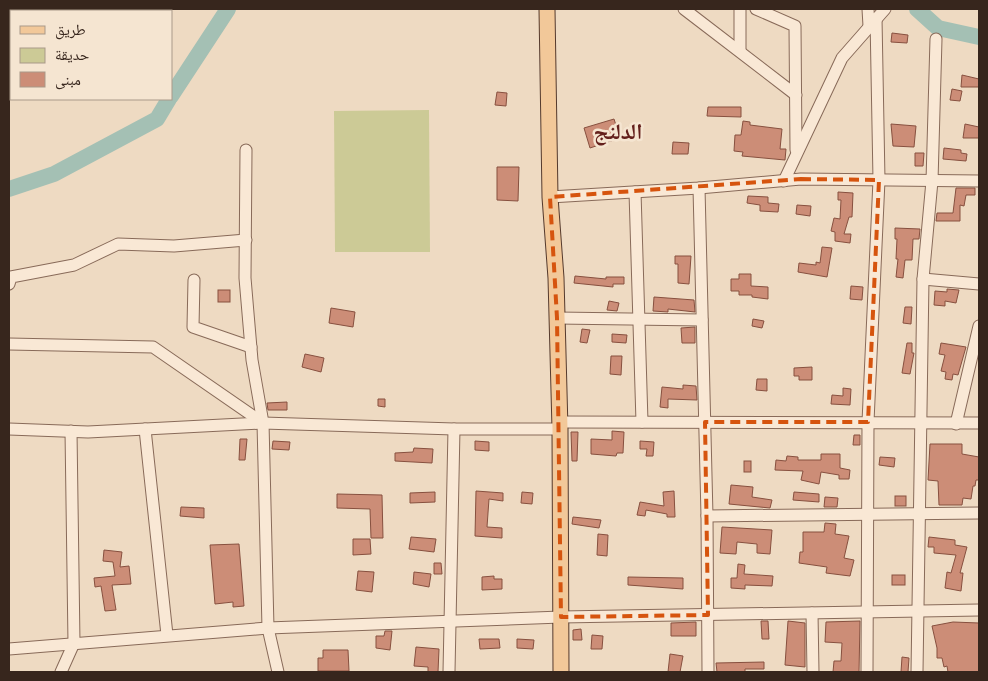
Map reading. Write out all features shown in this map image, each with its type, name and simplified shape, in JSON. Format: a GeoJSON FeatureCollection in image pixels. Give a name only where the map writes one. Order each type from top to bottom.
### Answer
{"type":"FeatureCollection","features":[{"type":"Feature","properties":{"kind":"main road"},"geometry":{"type":"LineString","coordinates":[[548,9],[550,197],[557,318],[560,425],[561,672]]}},
{"type":"Feature","properties":{"kind":"street"},"geometry":{"type":"LineString","coordinates":[[740,9],[740,50]]}},
{"type":"Feature","properties":{"kind":"street"},"geometry":{"type":"LineString","coordinates":[[756,9],[795,26],[796,154]]}},
{"type":"Feature","properties":{"kind":"street"},"geometry":{"type":"LineString","coordinates":[[784,180],[842,58],[871,18],[885,9]]}},
{"type":"Feature","properties":{"kind":"street"},"geometry":{"type":"LineString","coordinates":[[690,11],[796,96]]}},
{"type":"Feature","properties":{"kind":"street"},"geometry":{"type":"LineString","coordinates":[[867,672],[868,422],[879,180],[871,18]]}},
{"type":"Feature","properties":{"kind":"street"},"geometry":{"type":"LineString","coordinates":[[917,672],[919,424],[923,279],[932,181],[936,38]]}},
{"type":"Feature","properties":{"kind":"street"},"geometry":{"type":"LineString","coordinates":[[246,150],[246,278],[251,347],[263,423],[268,628],[278,672]]}},
{"type":"Feature","properties":{"kind":"street"},"geometry":{"type":"LineString","coordinates":[[550,197],[699,188],[784,180],[979,181]]}},
{"type":"Feature","properties":{"kind":"street"},"geometry":{"type":"LineString","coordinates":[[699,188],[707,516],[708,672]]}},
{"type":"Feature","properties":{"kind":"street"},"geometry":{"type":"LineString","coordinates":[[634,192],[642,422]]}},
{"type":"Feature","properties":{"kind":"street"},"geometry":{"type":"LineString","coordinates":[[9,279],[74,265],[118,244],[174,246],[246,240]]}},
{"type":"Feature","properties":{"kind":"street"},"geometry":{"type":"LineString","coordinates":[[923,279],[979,284]]}},
{"type":"Feature","properties":{"kind":"street"},"geometry":{"type":"LineString","coordinates":[[194,280],[193,327],[251,347]]}},
{"type":"Feature","properties":{"kind":"street"},"geometry":{"type":"LineString","coordinates":[[557,318],[702,320]]}},
{"type":"Feature","properties":{"kind":"street"},"geometry":{"type":"LineString","coordinates":[[956,424],[979,326]]}},
{"type":"Feature","properties":{"kind":"street"},"geometry":{"type":"LineString","coordinates":[[9,344],[153,347],[263,423]]}},
{"type":"Feature","properties":{"kind":"street"},"geometry":{"type":"LineString","coordinates":[[9,428],[72,431],[263,423],[454,429],[642,422],[979,423]]}},
{"type":"Feature","properties":{"kind":"street"},"geometry":{"type":"LineString","coordinates":[[145,429],[167,635]]}},
{"type":"Feature","properties":{"kind":"street"},"geometry":{"type":"LineString","coordinates":[[449,672],[454,429]]}},
{"type":"Feature","properties":{"kind":"street"},"geometry":{"type":"LineString","coordinates":[[61,672],[74,643],[72,431]]}},
{"type":"Feature","properties":{"kind":"street"},"geometry":{"type":"LineString","coordinates":[[707,516],[979,513]]}},
{"type":"Feature","properties":{"kind":"street"},"geometry":{"type":"LineString","coordinates":[[9,649],[268,628],[561,616],[979,610]]}},
{"type":"Feature","properties":{"kind":"street"},"geometry":{"type":"LineString","coordinates":[[812,613],[813,672]]}},
{"type":"Feature","properties":{"kind":"highlighted area"},"geometry":{"type":"Polygon","coordinates":[[[801,179],[879,180],[868,422],[705,422],[708,615],[561,617],[557,318],[550,197],[801,179]]]}},
{"type":"Feature","properties":{"kind":"green space"},"geometry":{"type":"Polygon","coordinates":[[[429,110],[430,252],[335,252],[334,111],[429,110]]]}},
{"type":"Feature","properties":{"kind":"building"},"geometry":{"type":"Polygon","coordinates":[[[892,33],[908,35],[907,43],[891,42],[892,33]]]}},
{"type":"Feature","properties":{"kind":"building"},"geometry":{"type":"Polygon","coordinates":[[[962,75],[979,79],[979,87],[961,87],[962,75]]]}},
{"type":"Feature","properties":{"kind":"building"},"geometry":{"type":"Polygon","coordinates":[[[952,89],[962,91],[960,101],[950,100],[952,89]]]}},
{"type":"Feature","properties":{"kind":"building"},"geometry":{"type":"Polygon","coordinates":[[[497,92],[507,93],[506,106],[495,105],[497,92]]]}},
{"type":"Feature","properties":{"kind":"building"},"geometry":{"type":"Polygon","coordinates":[[[708,107],[741,107],[741,117],[707,116],[708,107]]]}},
{"type":"Feature","properties":{"kind":"building"},"geometry":{"type":"Polygon","coordinates":[[[614,119],[620,138],[590,148],[584,128],[614,119]]]}},
{"type":"Feature","properties":{"kind":"building"},"geometry":{"type":"Polygon","coordinates":[[[743,121],[750,122],[750,125],[782,129],[780,149],[786,149],[785,160],[742,156],[743,152],[734,151],[735,135],[741,135],[743,121]]]}},
{"type":"Feature","properties":{"kind":"building"},"geometry":{"type":"Polygon","coordinates":[[[891,124],[916,126],[914,147],[893,146],[891,124]]]}},
{"type":"Feature","properties":{"kind":"building"},"geometry":{"type":"Polygon","coordinates":[[[965,124],[979,127],[979,138],[963,138],[965,124]]]}},
{"type":"Feature","properties":{"kind":"building"},"geometry":{"type":"Polygon","coordinates":[[[673,142],[689,143],[688,154],[672,154],[673,142]]]}},
{"type":"Feature","properties":{"kind":"building"},"geometry":{"type":"Polygon","coordinates":[[[944,148],[961,150],[961,153],[967,154],[966,161],[943,159],[944,148]]]}},
{"type":"Feature","properties":{"kind":"building"},"geometry":{"type":"Polygon","coordinates":[[[915,153],[924,153],[923,166],[915,166],[915,153]]]}},
{"type":"Feature","properties":{"kind":"building"},"geometry":{"type":"Polygon","coordinates":[[[497,167],[519,167],[518,201],[497,200],[497,167]]]}},
{"type":"Feature","properties":{"kind":"building"},"geometry":{"type":"Polygon","coordinates":[[[956,188],[975,188],[975,195],[966,195],[964,206],[960,205],[960,221],[936,221],[937,213],[953,213],[956,188]]]}},
{"type":"Feature","properties":{"kind":"building"},"geometry":{"type":"Polygon","coordinates":[[[838,192],[853,193],[852,217],[849,217],[844,234],[851,234],[850,243],[835,241],[835,232],[831,231],[834,218],[840,219],[841,200],[838,200],[838,192]]]}},
{"type":"Feature","properties":{"kind":"building"},"geometry":{"type":"Polygon","coordinates":[[[748,196],[768,197],[768,203],[779,204],[778,212],[760,211],[760,205],[747,203],[748,196]]]}},
{"type":"Feature","properties":{"kind":"building"},"geometry":{"type":"Polygon","coordinates":[[[797,205],[811,206],[810,216],[796,214],[797,205]]]}},
{"type":"Feature","properties":{"kind":"building"},"geometry":{"type":"Polygon","coordinates":[[[895,228],[920,229],[919,239],[913,239],[912,260],[905,260],[903,278],[896,277],[898,259],[896,259],[897,239],[895,239],[895,228]]]}},
{"type":"Feature","properties":{"kind":"building"},"geometry":{"type":"Polygon","coordinates":[[[822,247],[832,248],[827,277],[798,272],[799,263],[816,265],[816,262],[820,263],[822,247]]]}},
{"type":"Feature","properties":{"kind":"building"},"geometry":{"type":"Polygon","coordinates":[[[675,256],[691,256],[689,284],[678,283],[678,264],[675,264],[675,256]]]}},
{"type":"Feature","properties":{"kind":"building"},"geometry":{"type":"Polygon","coordinates":[[[739,274],[751,274],[751,286],[768,287],[768,299],[752,297],[752,295],[739,295],[739,291],[731,291],[731,279],[739,279],[739,274]]]}},
{"type":"Feature","properties":{"kind":"building"},"geometry":{"type":"Polygon","coordinates":[[[575,276],[606,279],[606,277],[624,277],[624,284],[613,284],[613,287],[574,283],[575,276]]]}},
{"type":"Feature","properties":{"kind":"building"},"geometry":{"type":"Polygon","coordinates":[[[851,286],[863,287],[862,300],[850,299],[851,286]]]}},
{"type":"Feature","properties":{"kind":"building"},"geometry":{"type":"Polygon","coordinates":[[[947,289],[959,290],[956,303],[945,301],[945,306],[934,305],[935,291],[947,292],[947,289]]]}},
{"type":"Feature","properties":{"kind":"building"},"geometry":{"type":"Polygon","coordinates":[[[218,290],[230,290],[230,302],[218,302],[218,290]]]}},
{"type":"Feature","properties":{"kind":"building"},"geometry":{"type":"Polygon","coordinates":[[[654,297],[694,300],[695,312],[668,309],[668,312],[653,311],[654,297]]]}},
{"type":"Feature","properties":{"kind":"building"},"geometry":{"type":"Polygon","coordinates":[[[609,301],[619,303],[617,311],[607,310],[609,301]]]}},
{"type":"Feature","properties":{"kind":"building"},"geometry":{"type":"Polygon","coordinates":[[[905,307],[912,307],[911,324],[903,323],[905,307]]]}},
{"type":"Feature","properties":{"kind":"building"},"geometry":{"type":"Polygon","coordinates":[[[331,308],[355,312],[353,327],[329,323],[331,308]]]}},
{"type":"Feature","properties":{"kind":"building"},"geometry":{"type":"Polygon","coordinates":[[[753,319],[764,321],[762,328],[752,326],[753,319]]]}},
{"type":"Feature","properties":{"kind":"building"},"geometry":{"type":"Polygon","coordinates":[[[695,327],[695,343],[682,343],[681,328],[695,327]]]}},
{"type":"Feature","properties":{"kind":"building"},"geometry":{"type":"Polygon","coordinates":[[[582,329],[590,330],[587,343],[580,342],[582,329]]]}},
{"type":"Feature","properties":{"kind":"building"},"geometry":{"type":"Polygon","coordinates":[[[612,334],[627,335],[626,343],[612,342],[612,334]]]}},
{"type":"Feature","properties":{"kind":"building"},"geometry":{"type":"Polygon","coordinates":[[[907,343],[912,343],[912,353],[914,353],[910,374],[902,373],[907,343]]]}},
{"type":"Feature","properties":{"kind":"building"},"geometry":{"type":"Polygon","coordinates":[[[941,343],[966,347],[958,375],[953,374],[952,380],[945,379],[946,372],[941,371],[945,355],[939,354],[941,343]]]}},
{"type":"Feature","properties":{"kind":"building"},"geometry":{"type":"Polygon","coordinates":[[[305,354],[324,358],[321,372],[302,367],[305,354]]]}},
{"type":"Feature","properties":{"kind":"building"},"geometry":{"type":"Polygon","coordinates":[[[611,356],[622,356],[621,375],[610,374],[611,356]]]}},
{"type":"Feature","properties":{"kind":"building"},"geometry":{"type":"Polygon","coordinates":[[[812,367],[812,380],[799,380],[799,376],[794,376],[794,368],[812,367]]]}},
{"type":"Feature","properties":{"kind":"building"},"geometry":{"type":"Polygon","coordinates":[[[757,379],[767,379],[767,391],[756,390],[757,379]]]}},
{"type":"Feature","properties":{"kind":"building"},"geometry":{"type":"Polygon","coordinates":[[[683,385],[696,386],[697,400],[668,399],[668,408],[660,407],[662,387],[683,389],[683,385]]]}},
{"type":"Feature","properties":{"kind":"building"},"geometry":{"type":"Polygon","coordinates":[[[843,388],[851,389],[850,405],[831,404],[832,395],[843,396],[843,388]]]}},
{"type":"Feature","properties":{"kind":"building"},"geometry":{"type":"Polygon","coordinates":[[[378,399],[385,399],[385,407],[378,406],[378,399]]]}},
{"type":"Feature","properties":{"kind":"building"},"geometry":{"type":"Polygon","coordinates":[[[287,402],[287,410],[268,410],[267,403],[287,402]]]}},
{"type":"Feature","properties":{"kind":"building"},"geometry":{"type":"Polygon","coordinates":[[[612,431],[624,432],[623,453],[617,453],[616,456],[591,454],[591,439],[612,440],[612,431]]]}},
{"type":"Feature","properties":{"kind":"building"},"geometry":{"type":"Polygon","coordinates":[[[571,432],[578,432],[577,461],[572,461],[571,432]]]}},
{"type":"Feature","properties":{"kind":"building"},"geometry":{"type":"Polygon","coordinates":[[[854,435],[860,435],[860,445],[853,445],[854,435]]]}},
{"type":"Feature","properties":{"kind":"building"},"geometry":{"type":"Polygon","coordinates":[[[240,439],[247,439],[245,460],[239,460],[240,439]]]}},
{"type":"Feature","properties":{"kind":"building"},"geometry":{"type":"Polygon","coordinates":[[[273,441],[290,442],[289,450],[272,449],[273,441]]]}},
{"type":"Feature","properties":{"kind":"building"},"geometry":{"type":"Polygon","coordinates":[[[475,441],[489,442],[489,451],[475,450],[475,441]]]}},
{"type":"Feature","properties":{"kind":"building"},"geometry":{"type":"Polygon","coordinates":[[[640,441],[654,442],[653,456],[646,456],[647,449],[640,449],[640,441]]]}},
{"type":"Feature","properties":{"kind":"building"},"geometry":{"type":"Polygon","coordinates":[[[930,444],[962,444],[962,454],[979,457],[979,480],[976,480],[975,486],[973,486],[971,499],[963,498],[962,505],[939,505],[938,481],[928,480],[930,444]]]}},
{"type":"Feature","properties":{"kind":"building"},"geometry":{"type":"Polygon","coordinates":[[[414,448],[433,449],[432,463],[395,461],[395,453],[413,452],[414,448]]]}},
{"type":"Feature","properties":{"kind":"building"},"geometry":{"type":"Polygon","coordinates":[[[821,454],[840,454],[840,468],[850,470],[849,479],[839,479],[839,475],[821,472],[819,484],[801,480],[803,471],[775,470],[776,460],[786,461],[787,456],[798,457],[798,460],[821,460],[821,454]]]}},
{"type":"Feature","properties":{"kind":"building"},"geometry":{"type":"Polygon","coordinates":[[[880,457],[895,458],[894,467],[879,465],[880,457]]]}},
{"type":"Feature","properties":{"kind":"building"},"geometry":{"type":"Polygon","coordinates":[[[744,461],[751,461],[751,472],[744,472],[744,461]]]}},
{"type":"Feature","properties":{"kind":"building"},"geometry":{"type":"Polygon","coordinates":[[[731,485],[753,487],[752,497],[772,500],[770,508],[729,504],[731,485]]]}},
{"type":"Feature","properties":{"kind":"building"},"geometry":{"type":"Polygon","coordinates":[[[476,491],[503,493],[503,501],[489,499],[487,527],[502,528],[502,538],[475,536],[476,491]]]}},
{"type":"Feature","properties":{"kind":"building"},"geometry":{"type":"Polygon","coordinates":[[[674,491],[675,517],[667,517],[667,514],[646,510],[645,516],[637,515],[640,502],[664,506],[663,492],[674,491]]]}},
{"type":"Feature","properties":{"kind":"building"},"geometry":{"type":"Polygon","coordinates":[[[435,492],[435,502],[410,503],[410,493],[435,492]]]}},
{"type":"Feature","properties":{"kind":"building"},"geometry":{"type":"Polygon","coordinates":[[[522,492],[533,493],[532,504],[521,503],[522,492]]]}},
{"type":"Feature","properties":{"kind":"building"},"geometry":{"type":"Polygon","coordinates":[[[794,492],[819,494],[819,502],[793,500],[794,492]]]}},
{"type":"Feature","properties":{"kind":"building"},"geometry":{"type":"Polygon","coordinates":[[[337,494],[382,495],[383,538],[371,538],[370,509],[337,508],[337,494]]]}},
{"type":"Feature","properties":{"kind":"building"},"geometry":{"type":"Polygon","coordinates":[[[895,496],[906,496],[906,506],[895,506],[895,496]]]}},
{"type":"Feature","properties":{"kind":"building"},"geometry":{"type":"Polygon","coordinates":[[[825,497],[838,498],[837,507],[824,507],[825,497]]]}},
{"type":"Feature","properties":{"kind":"building"},"geometry":{"type":"Polygon","coordinates":[[[181,507],[204,508],[204,518],[180,516],[181,507]]]}},
{"type":"Feature","properties":{"kind":"building"},"geometry":{"type":"Polygon","coordinates":[[[573,517],[601,520],[599,528],[572,524],[573,517]]]}},
{"type":"Feature","properties":{"kind":"building"},"geometry":{"type":"Polygon","coordinates":[[[825,523],[836,524],[835,534],[849,536],[844,558],[854,560],[850,576],[826,573],[827,567],[799,563],[800,552],[803,552],[803,532],[824,532],[825,523]]]}},
{"type":"Feature","properties":{"kind":"building"},"geometry":{"type":"Polygon","coordinates":[[[722,527],[772,530],[770,554],[757,553],[757,544],[737,542],[736,554],[720,553],[722,527]]]}},
{"type":"Feature","properties":{"kind":"building"},"geometry":{"type":"Polygon","coordinates":[[[598,534],[608,535],[607,556],[597,555],[598,534]]]}},
{"type":"Feature","properties":{"kind":"building"},"geometry":{"type":"Polygon","coordinates":[[[411,537],[436,539],[434,552],[409,549],[411,537]]]}},
{"type":"Feature","properties":{"kind":"building"},"geometry":{"type":"Polygon","coordinates":[[[929,537],[955,540],[955,545],[967,547],[960,573],[963,573],[961,591],[945,588],[947,572],[951,573],[956,555],[934,553],[934,547],[928,547],[929,537]]]}},
{"type":"Feature","properties":{"kind":"building"},"geometry":{"type":"Polygon","coordinates":[[[353,539],[370,539],[371,554],[353,555],[353,539]]]}},
{"type":"Feature","properties":{"kind":"building"},"geometry":{"type":"Polygon","coordinates":[[[239,544],[244,606],[233,607],[233,602],[215,604],[210,545],[239,544]]]}},
{"type":"Feature","properties":{"kind":"building"},"geometry":{"type":"Polygon","coordinates":[[[104,550],[122,552],[120,567],[129,566],[131,584],[112,585],[116,610],[105,611],[101,586],[95,587],[94,578],[115,576],[113,562],[103,561],[104,550]]]}},
{"type":"Feature","properties":{"kind":"building"},"geometry":{"type":"Polygon","coordinates":[[[434,563],[441,563],[442,574],[434,574],[434,563]]]}},
{"type":"Feature","properties":{"kind":"building"},"geometry":{"type":"Polygon","coordinates":[[[738,564],[745,565],[744,574],[773,576],[772,586],[745,585],[745,589],[731,588],[731,578],[737,578],[738,564]]]}},
{"type":"Feature","properties":{"kind":"building"},"geometry":{"type":"Polygon","coordinates":[[[358,571],[374,572],[372,592],[356,590],[358,571]]]}},
{"type":"Feature","properties":{"kind":"building"},"geometry":{"type":"Polygon","coordinates":[[[414,572],[431,574],[429,587],[413,584],[414,572]]]}},
{"type":"Feature","properties":{"kind":"building"},"geometry":{"type":"Polygon","coordinates":[[[892,575],[905,575],[905,585],[892,585],[892,575]]]}},
{"type":"Feature","properties":{"kind":"building"},"geometry":{"type":"Polygon","coordinates":[[[494,576],[494,579],[502,579],[502,589],[482,590],[482,577],[494,576]]]}},
{"type":"Feature","properties":{"kind":"building"},"geometry":{"type":"Polygon","coordinates":[[[628,577],[683,578],[683,589],[628,585],[628,577]]]}},
{"type":"Feature","properties":{"kind":"building"},"geometry":{"type":"Polygon","coordinates":[[[761,621],[768,621],[769,639],[762,639],[761,621]]]}},
{"type":"Feature","properties":{"kind":"building"},"geometry":{"type":"Polygon","coordinates":[[[788,621],[805,623],[805,667],[785,665],[788,621]]]}},
{"type":"Feature","properties":{"kind":"building"},"geometry":{"type":"Polygon","coordinates":[[[860,621],[859,672],[833,672],[834,661],[841,661],[842,643],[825,642],[826,622],[860,621]]]}},
{"type":"Feature","properties":{"kind":"building"},"geometry":{"type":"Polygon","coordinates":[[[696,622],[696,636],[671,636],[671,623],[696,622]]]}},
{"type":"Feature","properties":{"kind":"building"},"geometry":{"type":"Polygon","coordinates":[[[953,622],[979,623],[979,672],[948,672],[947,666],[944,667],[942,658],[937,658],[937,648],[932,626],[953,622]]]}},
{"type":"Feature","properties":{"kind":"building"},"geometry":{"type":"Polygon","coordinates":[[[581,629],[582,640],[573,640],[573,630],[581,629]]]}},
{"type":"Feature","properties":{"kind":"building"},"geometry":{"type":"Polygon","coordinates":[[[385,631],[392,631],[390,650],[376,648],[376,636],[384,636],[385,631]]]}},
{"type":"Feature","properties":{"kind":"building"},"geometry":{"type":"Polygon","coordinates":[[[592,635],[603,636],[602,649],[591,649],[592,635]]]}},
{"type":"Feature","properties":{"kind":"building"},"geometry":{"type":"Polygon","coordinates":[[[479,639],[499,639],[500,648],[480,649],[479,639]]]}},
{"type":"Feature","properties":{"kind":"building"},"geometry":{"type":"Polygon","coordinates":[[[517,639],[534,640],[533,649],[517,648],[517,639]]]}},
{"type":"Feature","properties":{"kind":"building"},"geometry":{"type":"Polygon","coordinates":[[[416,647],[439,649],[438,672],[428,672],[428,667],[414,666],[416,647]]]}},
{"type":"Feature","properties":{"kind":"building"},"geometry":{"type":"Polygon","coordinates":[[[323,650],[348,650],[349,671],[318,671],[318,658],[323,658],[323,650]]]}},
{"type":"Feature","properties":{"kind":"building"},"geometry":{"type":"Polygon","coordinates":[[[670,654],[683,656],[680,672],[668,672],[670,654]]]}},
{"type":"Feature","properties":{"kind":"building"},"geometry":{"type":"Polygon","coordinates":[[[902,657],[909,658],[908,672],[901,672],[902,657]]]}},
{"type":"Feature","properties":{"kind":"building"},"geometry":{"type":"Polygon","coordinates":[[[764,662],[764,669],[745,669],[745,672],[717,672],[716,663],[764,662]]]}},
{"type":"Feature","properties":{"kind":"waterway"},"geometry":{"type":"LineString","coordinates":[[172,94],[228,9]]}},
{"type":"Feature","properties":{"kind":"waterway"},"geometry":{"type":"LineString","coordinates":[[917,9],[938,28],[979,37]]}},
{"type":"Feature","properties":{"kind":"waterway"},"geometry":{"type":"LineString","coordinates":[[9,189],[54,174],[157,119],[168,100]]}},
{"type":"Feature","properties":{"kind":"district","name":"الدلنج"},"geometry":{"type":"Point","coordinates":[618,131]}}]}
